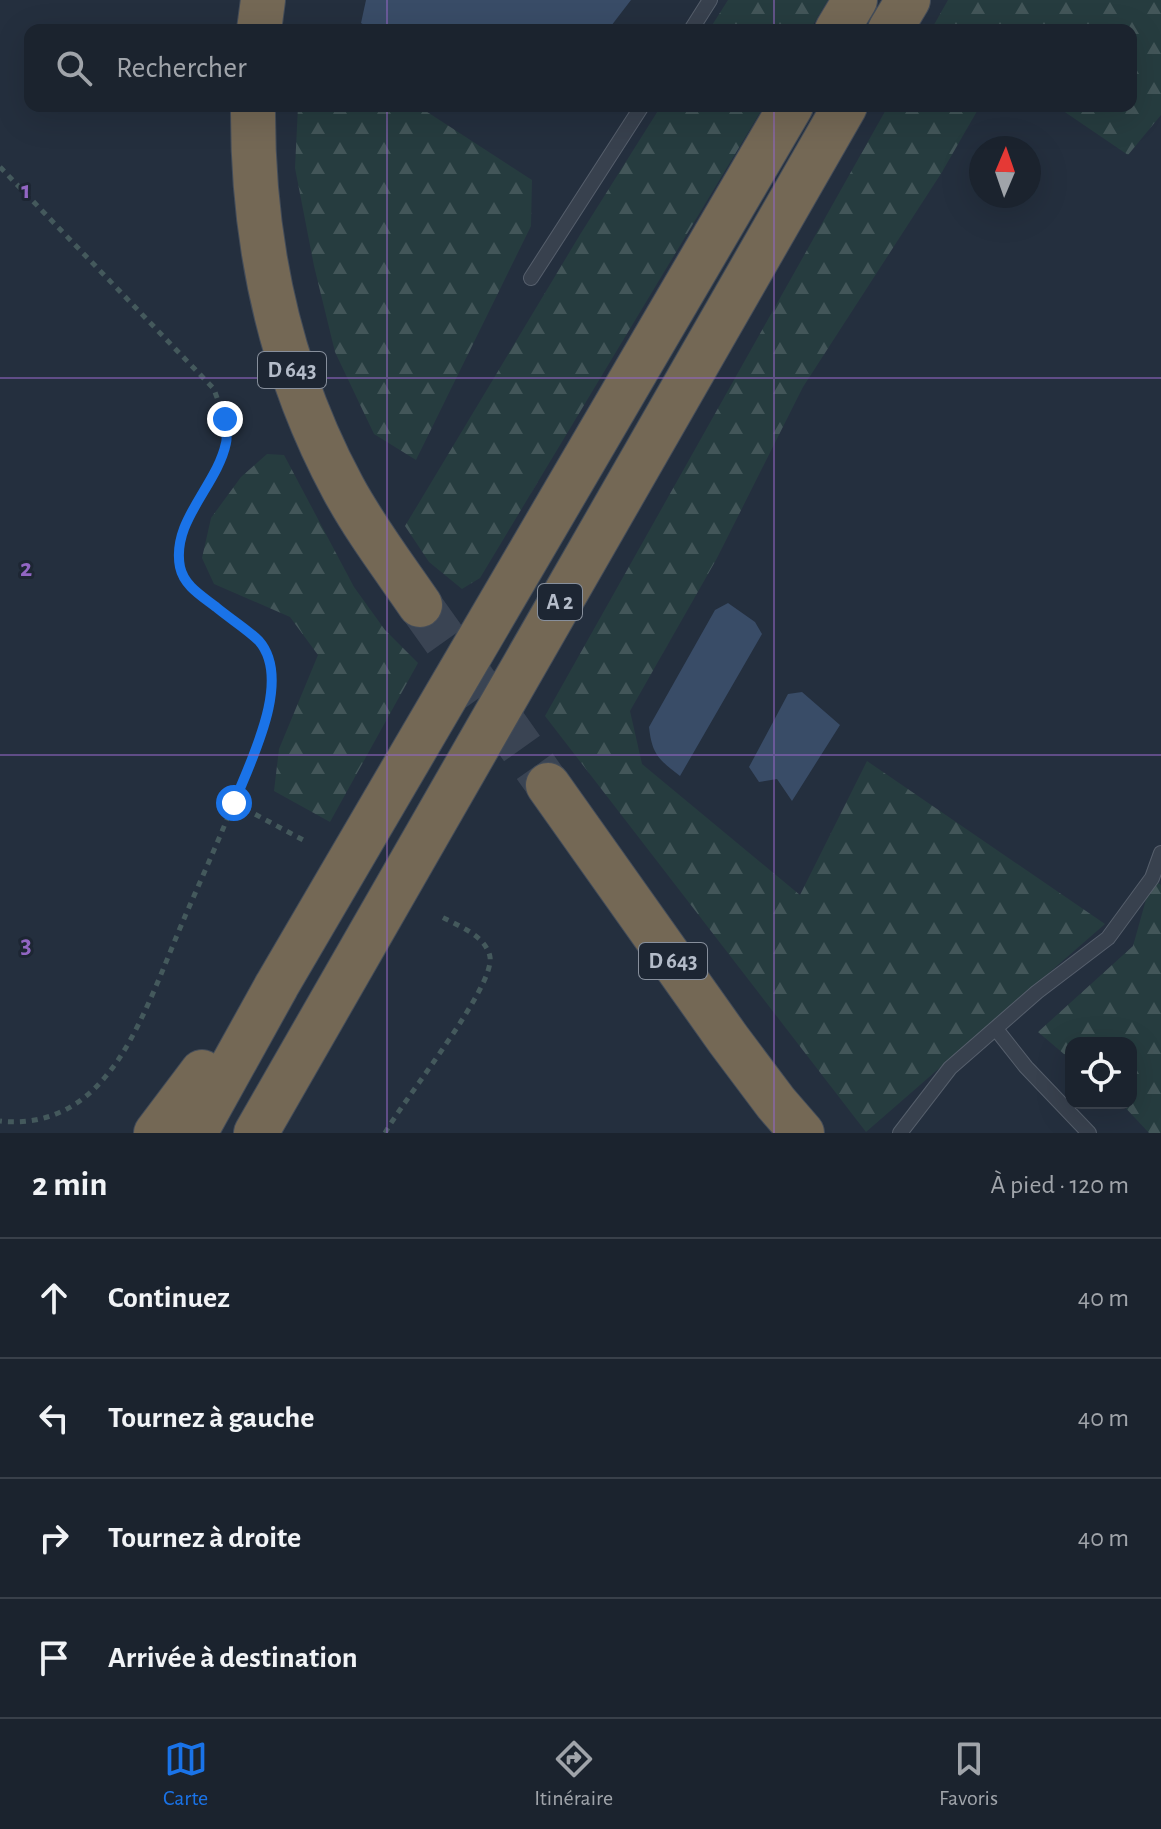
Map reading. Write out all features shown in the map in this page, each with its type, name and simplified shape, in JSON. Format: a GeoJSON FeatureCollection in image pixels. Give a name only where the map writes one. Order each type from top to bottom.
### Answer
{"type":"FeatureCollection","features":[{"type":"Feature","properties":{"kind":"highway"},"geometry":{"type":"LineString","coordinates":[[260,24],[263,0]]}},
{"type":"Feature","properties":{"kind":"highway"},"geometry":{"type":"LineString","coordinates":[[841,24],[855,0]]}},
{"type":"Feature","properties":{"kind":"highway"},"geometry":{"type":"LineString","coordinates":[[894,24],[908,0]]}},
{"type":"Feature","properties":{"kind":"highway","name":"D 643"},"geometry":{"type":"LineString","coordinates":[[253,112],[254,187],[260,239],[280,336],[319,439],[343,489],[420,605]]}},
{"type":"Feature","properties":{"kind":"highway","name":"A 2"},"geometry":{"type":"LineString","coordinates":[[195,1133],[277,985],[787,112]]}},
{"type":"Feature","properties":{"kind":"highway","name":"A 2"},"geometry":{"type":"LineString","coordinates":[[256,1133],[842,112]]}},
{"type":"Feature","properties":{"kind":"highway","name":"D 643"},"geometry":{"type":"LineString","coordinates":[[548,785],[728,1039],[802,1133]]}},
{"type":"Feature","properties":{"kind":"highway"},"geometry":{"type":"LineString","coordinates":[[156,1133],[210,1062],[277,985]]}},
{"type":"Feature","properties":{"kind":"highway"},"geometry":{"type":"LineString","coordinates":[[284,1133],[319,1063],[310,1042]]}},
{"type":"Feature","properties":{"kind":"lane"},"geometry":{"type":"LineString","coordinates":[[695,24],[710,0]]}},
{"type":"Feature","properties":{"kind":"lane"},"geometry":{"type":"LineString","coordinates":[[531,278],[638,112]]}},
{"type":"Feature","properties":{"kind":"lane"},"geometry":{"type":"LineString","coordinates":[[900,1133],[950,1068],[1037,992],[1108,938],[1152,878],[1161,853]]}},
{"type":"Feature","properties":{"kind":"lane"},"geometry":{"type":"LineString","coordinates":[[996,1029],[1026,1067],[1089,1133]]}},
{"type":"Feature","properties":{"kind":"path"},"geometry":{"type":"LineString","coordinates":[[0,167],[214,389],[225,419],[227,442],[207,488],[183,527],[180,569],[193,590],[260,642],[271,666],[273,689],[262,730],[234,803],[137,1026],[107,1076],[74,1107],[43,1120],[0,1121]]}},
{"type":"Feature","properties":{"kind":"path"},"geometry":{"type":"LineString","coordinates":[[234,803],[307,842]]}},
{"type":"Feature","properties":{"kind":"path"},"geometry":{"type":"LineString","coordinates":[[385,1133],[474,1000],[490,962],[490,954],[482,942],[438,915]]}},
{"type":"Feature","properties":{"kind":"green space"},"geometry":{"type":"Polygon","coordinates":[[[728,0],[828,0],[814,24],[713,24],[728,0]]]}},
{"type":"Feature","properties":{"kind":"green space"},"geometry":{"type":"Polygon","coordinates":[[[948,0],[1161,0],[1161,115],[1128,155],[1065,112],[1137,112],[1137,24],[934,24],[948,0]]]}},
{"type":"Feature","properties":{"kind":"green space"},"geometry":{"type":"Polygon","coordinates":[[[298,112],[427,112],[532,180],[531,226],[416,460],[374,434],[335,352],[295,168],[298,112]]]}},
{"type":"Feature","properties":{"kind":"green space"},"geometry":{"type":"Polygon","coordinates":[[[657,112],[760,112],[480,578],[462,589],[429,562],[405,526],[657,112]]]}},
{"type":"Feature","properties":{"kind":"green space"},"geometry":{"type":"Polygon","coordinates":[[[885,112],[977,112],[942,172],[803,387],[716,560],[630,711],[642,764],[800,895],[867,761],[1105,924],[866,1132],[545,716],[885,112]]]}},
{"type":"Feature","properties":{"kind":"green space"},"geometry":{"type":"Polygon","coordinates":[[[267,454],[284,455],[354,587],[385,630],[418,663],[330,822],[274,791],[279,749],[318,655],[290,617],[214,584],[202,558],[211,518],[241,477],[267,454]]]}},
{"type":"Feature","properties":{"kind":"green space"},"geometry":{"type":"Polygon","coordinates":[[[1152,878],[1161,885],[1161,1133],[1149,1133],[1127,1109],[1137,1109],[1137,1037],[1065,1037],[1065,1055],[1038,1032],[1133,946],[1152,878]]]}},
{"type":"Feature","properties":{"kind":"water"},"geometry":{"type":"Polygon","coordinates":[[[366,0],[631,0],[613,24],[361,23],[366,0]]]}},
{"type":"Feature","properties":{"kind":"water"},"geometry":{"type":"Polygon","coordinates":[[[728,603],[755,622],[762,634],[680,776],[657,755],[649,727],[715,610],[728,603]]]}},
{"type":"Feature","properties":{"kind":"water"},"geometry":{"type":"Polygon","coordinates":[[[802,692],[840,725],[792,801],[777,779],[759,782],[749,767],[788,694],[802,692]]]}},
{"type":"Feature","properties":{"kind":"tunnel"},"geometry":{"type":"LineString","coordinates":[[420,605],[548,785]]}},
{"type":"Feature","properties":{"kind":"route"},"geometry":{"type":"LineString","coordinates":[[225,419],[227,442],[207,488],[183,527],[179,552],[180,569],[193,590],[260,642],[271,666],[273,689],[262,730],[234,803]]}}]}
